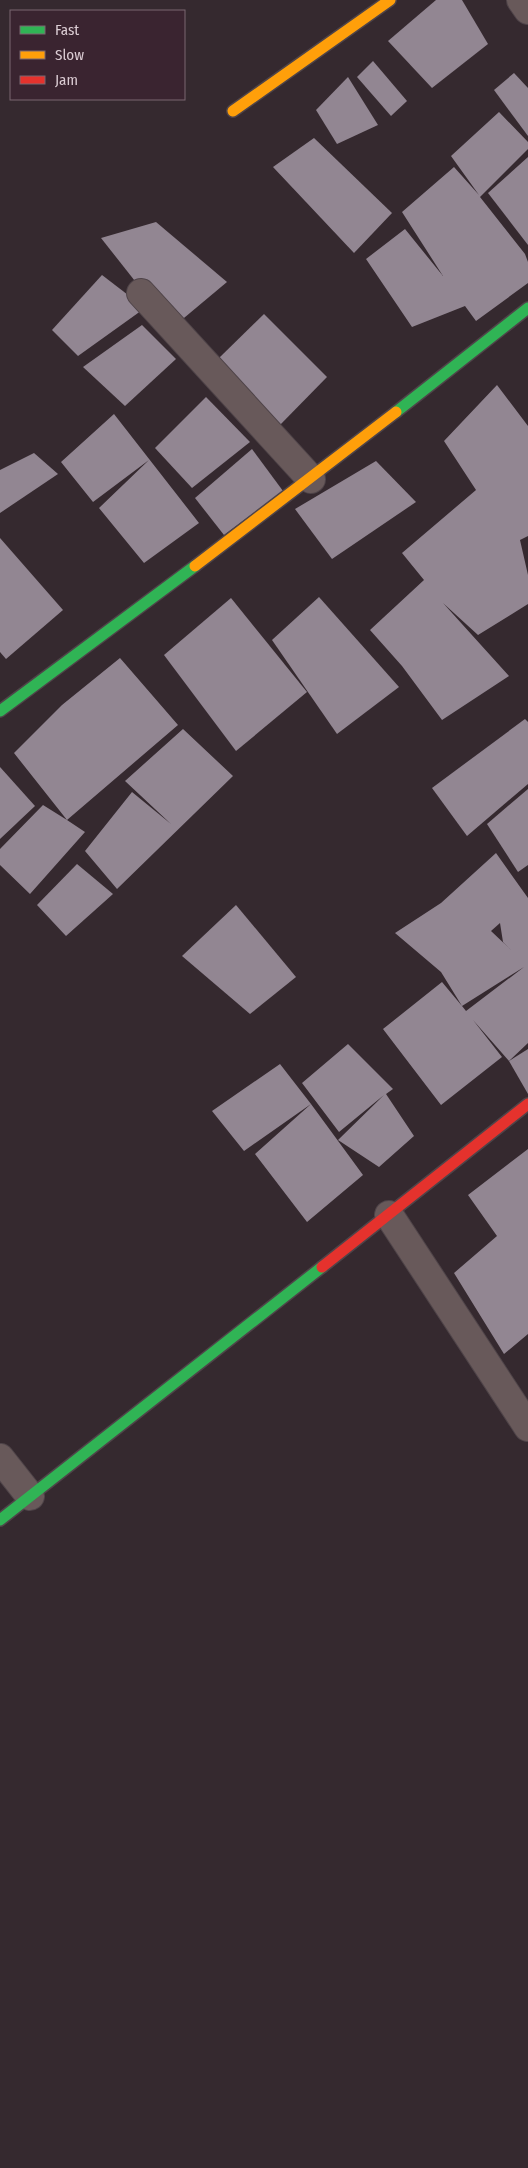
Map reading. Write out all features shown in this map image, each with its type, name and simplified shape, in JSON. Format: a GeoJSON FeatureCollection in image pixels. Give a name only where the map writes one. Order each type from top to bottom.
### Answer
{"type":"FeatureCollection","features":[{"type":"Feature","properties":{"kind":"street"},"geometry":{"type":"LineString","coordinates":[[233,111],[390,0]]}},
{"type":"Feature","properties":{"kind":"street"},"geometry":{"type":"LineString","coordinates":[[521,0],[528,10]]}},
{"type":"Feature","properties":{"kind":"street"},"geometry":{"type":"LineString","coordinates":[[141,293],[311,479]]}},
{"type":"Feature","properties":{"kind":"street"},"geometry":{"type":"LineString","coordinates":[[0,711],[311,479],[528,308]]}},
{"type":"Feature","properties":{"kind":"street"},"geometry":{"type":"LineString","coordinates":[[0,1520],[528,1104]]}},
{"type":"Feature","properties":{"kind":"street"},"geometry":{"type":"LineString","coordinates":[[389,1215],[528,1426]]}},
{"type":"Feature","properties":{"kind":"street"},"geometry":{"type":"LineString","coordinates":[[0,1458],[30,1496]]}},
{"type":"Feature","properties":{"kind":"building"},"geometry":{"type":"Polygon","coordinates":[[[436,0],[462,0],[488,44],[432,88],[388,41],[436,0]]]}},
{"type":"Feature","properties":{"kind":"building"},"geometry":{"type":"Polygon","coordinates":[[[373,61],[407,101],[391,116],[357,77],[373,61]]]}},
{"type":"Feature","properties":{"kind":"building"},"geometry":{"type":"Polygon","coordinates":[[[514,73],[528,88],[528,136],[494,90],[514,73]]]}},
{"type":"Feature","properties":{"kind":"building"},"geometry":{"type":"Polygon","coordinates":[[[348,77],[378,125],[337,144],[316,110],[348,77]]]}},
{"type":"Feature","properties":{"kind":"building"},"geometry":{"type":"Polygon","coordinates":[[[499,112],[528,142],[528,149],[480,197],[525,254],[528,262],[528,283],[476,321],[465,306],[412,327],[366,259],[405,229],[443,276],[402,212],[454,167],[479,195],[451,156],[499,112]]]}},
{"type":"Feature","properties":{"kind":"building"},"geometry":{"type":"Polygon","coordinates":[[[314,138],[392,213],[354,253],[273,167],[314,138]]]}},
{"type":"Feature","properties":{"kind":"building"},"geometry":{"type":"Polygon","coordinates":[[[528,157],[528,245],[488,193],[528,157]]]}},
{"type":"Feature","properties":{"kind":"building"},"geometry":{"type":"Polygon","coordinates":[[[156,222],[227,282],[172,328],[101,238],[156,222]]]}},
{"type":"Feature","properties":{"kind":"building"},"geometry":{"type":"Polygon","coordinates":[[[102,275],[145,308],[78,356],[52,330],[102,275]]]}},
{"type":"Feature","properties":{"kind":"building"},"geometry":{"type":"Polygon","coordinates":[[[264,314],[327,377],[279,426],[219,358],[264,314]]]}},
{"type":"Feature","properties":{"kind":"building"},"geometry":{"type":"Polygon","coordinates":[[[142,325],[176,359],[125,406],[83,367],[142,325]]]}},
{"type":"Feature","properties":{"kind":"building"},"geometry":{"type":"Polygon","coordinates":[[[497,385],[528,426],[528,536],[520,540],[528,575],[528,604],[478,635],[443,603],[509,676],[442,720],[402,666],[370,630],[424,580],[402,553],[476,490],[444,441],[497,385]]]}},
{"type":"Feature","properties":{"kind":"building"},"geometry":{"type":"Polygon","coordinates":[[[206,397],[250,442],[192,488],[155,448],[206,397]]]}},
{"type":"Feature","properties":{"kind":"building"},"geometry":{"type":"Polygon","coordinates":[[[114,414],[199,523],[144,563],[99,508],[149,460],[93,502],[61,462],[114,414]]]}},
{"type":"Feature","properties":{"kind":"building"},"geometry":{"type":"Polygon","coordinates":[[[252,449],[283,491],[224,535],[195,498],[252,449]]]}},
{"type":"Feature","properties":{"kind":"building"},"geometry":{"type":"Polygon","coordinates":[[[34,453],[58,474],[0,513],[0,470],[34,453]]]}},
{"type":"Feature","properties":{"kind":"building"},"geometry":{"type":"Polygon","coordinates":[[[376,461],[416,502],[332,559],[295,509],[376,461]]]}},
{"type":"Feature","properties":{"kind":"building"},"geometry":{"type":"Polygon","coordinates":[[[0,538],[63,610],[6,659],[0,652],[0,538]]]}},
{"type":"Feature","properties":{"kind":"building"},"geometry":{"type":"Polygon","coordinates":[[[319,597],[399,687],[337,734],[272,640],[319,597]]]}},
{"type":"Feature","properties":{"kind":"building"},"geometry":{"type":"Polygon","coordinates":[[[231,598],[307,692],[236,751],[164,655],[231,598]]]}},
{"type":"Feature","properties":{"kind":"building"},"geometry":{"type":"Polygon","coordinates":[[[120,658],[178,725],[67,820],[14,753],[62,705],[120,658]]]}},
{"type":"Feature","properties":{"kind":"building"},"geometry":{"type":"Polygon","coordinates":[[[525,719],[528,722],[528,784],[467,836],[432,788],[525,719]]]}},
{"type":"Feature","properties":{"kind":"building"},"geometry":{"type":"Polygon","coordinates":[[[183,729],[233,776],[117,889],[85,851],[132,792],[171,824],[125,781],[183,729]]]}},
{"type":"Feature","properties":{"kind":"building"},"geometry":{"type":"Polygon","coordinates":[[[0,767],[35,806],[0,839],[0,767]]]}},
{"type":"Feature","properties":{"kind":"building"},"geometry":{"type":"Polygon","coordinates":[[[528,789],[528,865],[518,872],[487,824],[528,789]]]}},
{"type":"Feature","properties":{"kind":"building"},"geometry":{"type":"Polygon","coordinates":[[[43,805],[85,832],[30,894],[0,865],[0,849],[43,805]]]}},
{"type":"Feature","properties":{"kind":"building"},"geometry":{"type":"Polygon","coordinates":[[[496,853],[528,898],[528,1043],[509,1061],[473,1020],[502,1057],[441,1105],[383,1029],[442,982],[462,1006],[441,972],[395,933],[441,903],[496,853]],[[500,923],[491,931],[511,950],[503,942],[500,923]],[[524,967],[462,1006],[466,1011],[524,967]]]}},
{"type":"Feature","properties":{"kind":"building"},"geometry":{"type":"Polygon","coordinates":[[[77,864],[113,894],[66,936],[37,905],[77,864]]]}},
{"type":"Feature","properties":{"kind":"building"},"geometry":{"type":"Polygon","coordinates":[[[236,905],[296,977],[250,1014],[182,956],[236,905]]]}},
{"type":"Feature","properties":{"kind":"building"},"geometry":{"type":"Polygon","coordinates":[[[348,1044],[393,1089],[386,1094],[414,1136],[379,1167],[338,1140],[384,1095],[339,1132],[302,1083],[348,1044]]]}},
{"type":"Feature","properties":{"kind":"building"},"geometry":{"type":"Polygon","coordinates":[[[528,1049],[528,1094],[509,1061],[528,1049]]]}},
{"type":"Feature","properties":{"kind":"building"},"geometry":{"type":"Polygon","coordinates":[[[280,1064],[311,1104],[244,1151],[212,1111],[280,1064]]]}},
{"type":"Feature","properties":{"kind":"building"},"geometry":{"type":"Polygon","coordinates":[[[311,1104],[363,1175],[307,1222],[255,1154],[311,1104]]]}},
{"type":"Feature","properties":{"kind":"building"},"geometry":{"type":"Polygon","coordinates":[[[528,1149],[528,1334],[504,1354],[454,1273],[497,1236],[468,1195],[528,1149]]]}},
{"type":"Feature","properties":{"kind":"traffic: fast"},"geometry":{"type":"LineString","coordinates":[[396,412],[528,308]]}},
{"type":"Feature","properties":{"kind":"traffic: fast"},"geometry":{"type":"LineString","coordinates":[[0,711],[195,566]]}},
{"type":"Feature","properties":{"kind":"traffic: fast"},"geometry":{"type":"LineString","coordinates":[[0,1520],[322,1267]]}},
{"type":"Feature","properties":{"kind":"traffic: slow"},"geometry":{"type":"LineString","coordinates":[[233,111],[390,0]]}},
{"type":"Feature","properties":{"kind":"traffic: slow"},"geometry":{"type":"LineString","coordinates":[[195,566],[396,412]]}},
{"type":"Feature","properties":{"kind":"traffic: jam"},"geometry":{"type":"LineString","coordinates":[[322,1267],[528,1104]]}}]}
